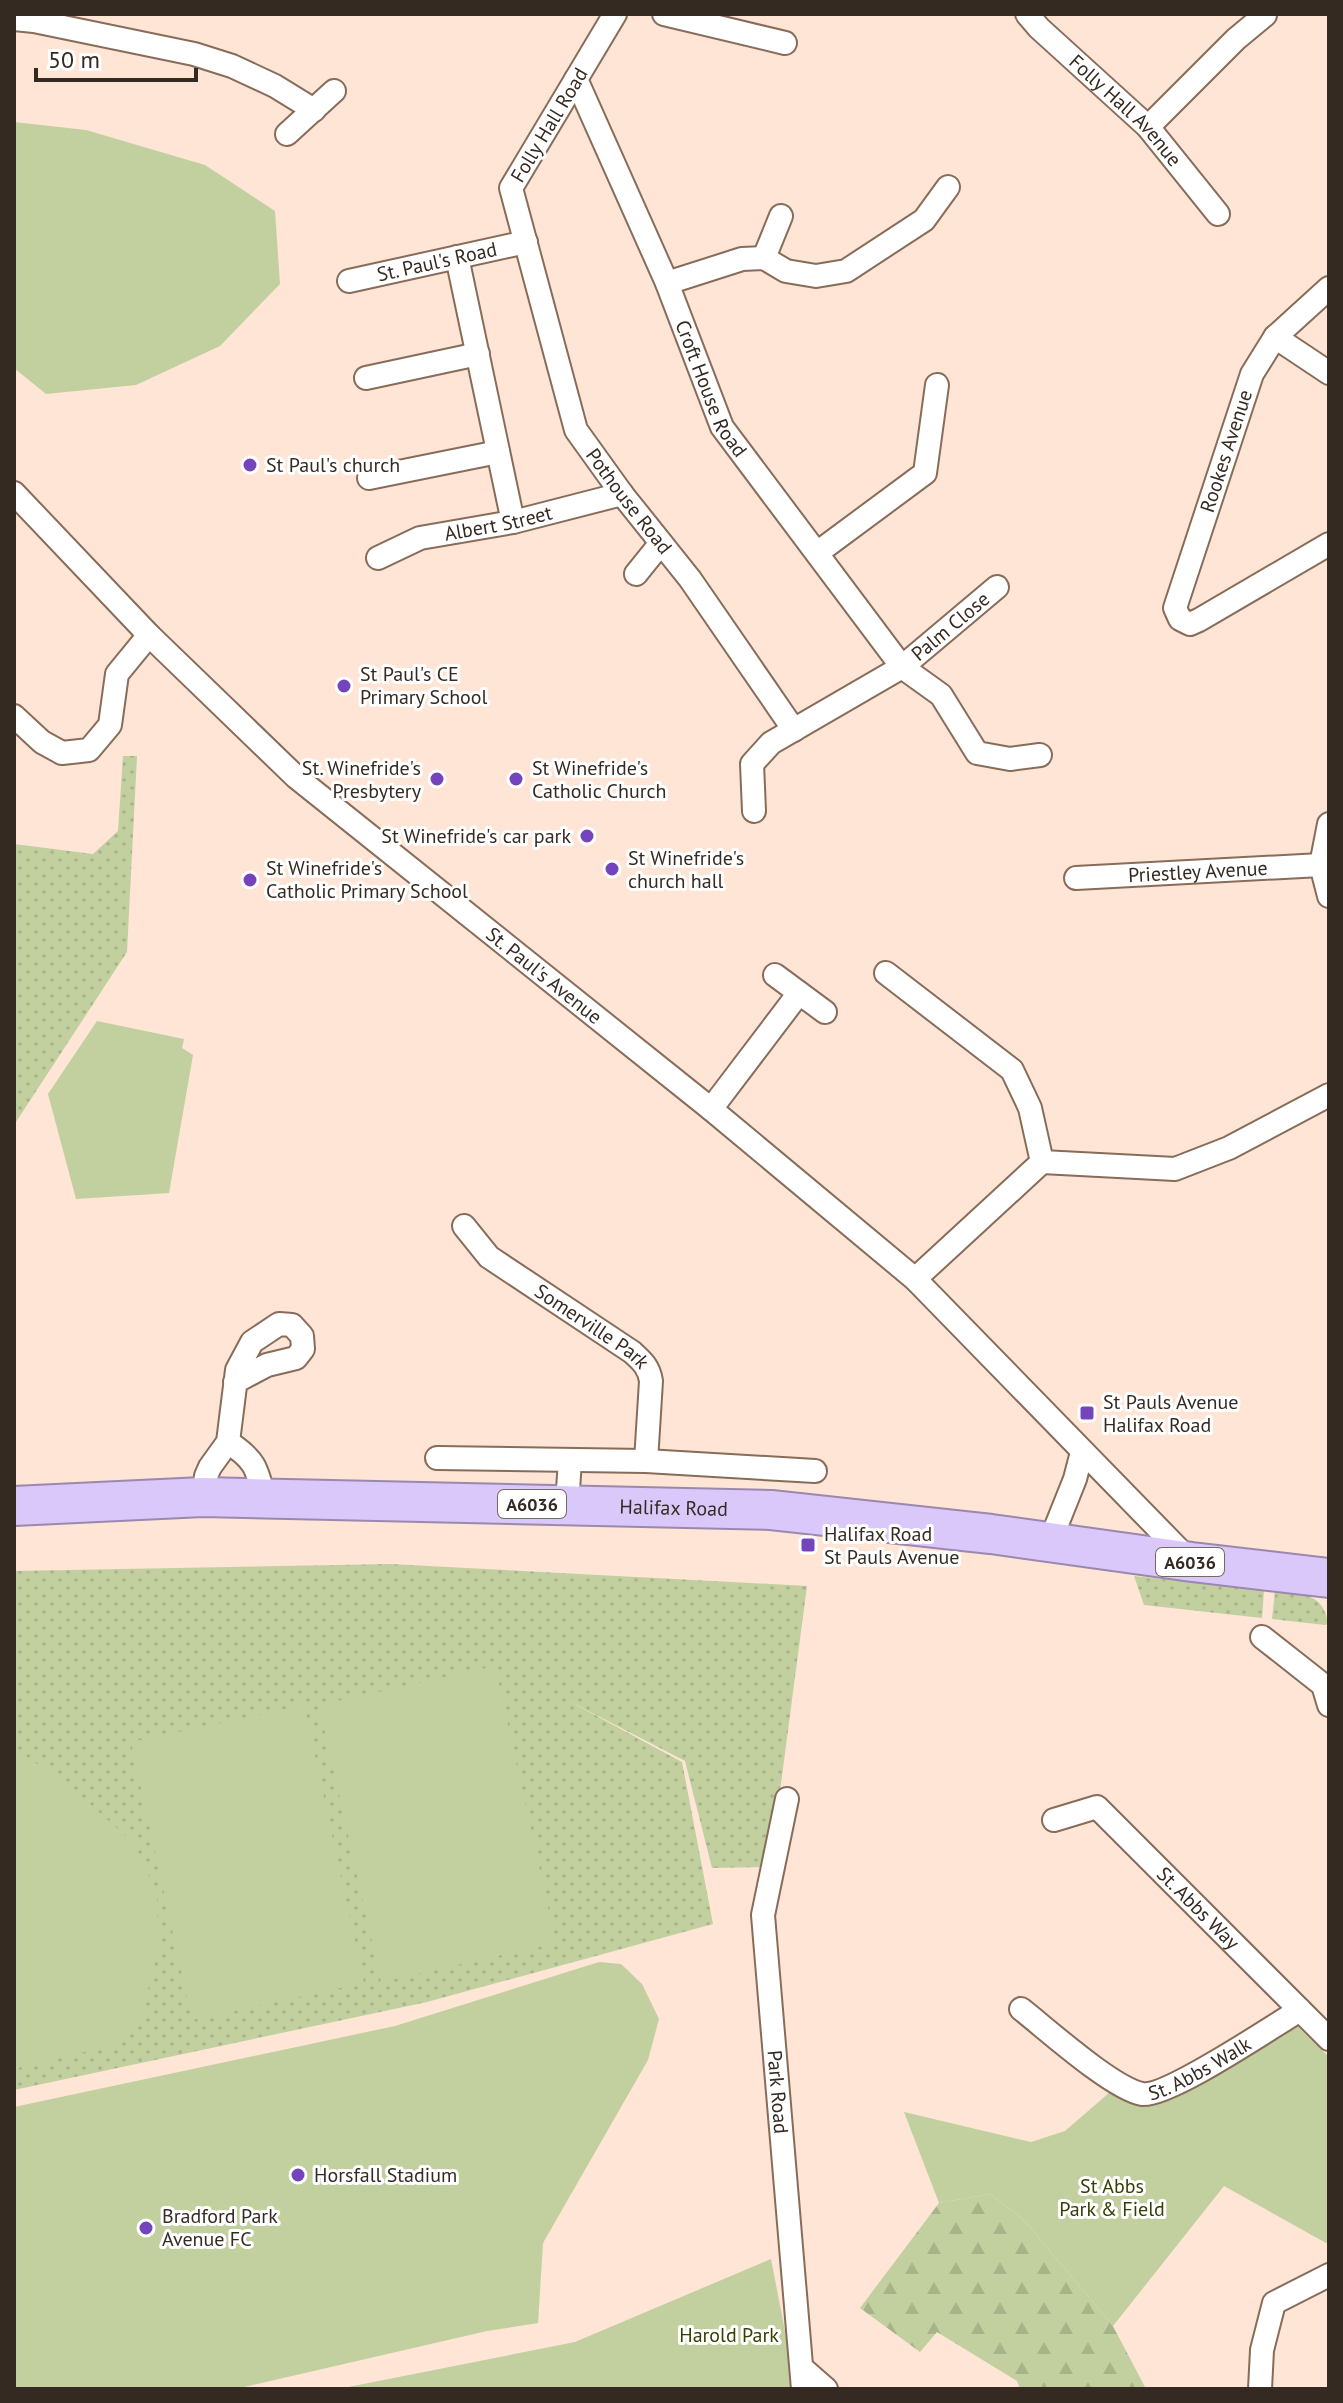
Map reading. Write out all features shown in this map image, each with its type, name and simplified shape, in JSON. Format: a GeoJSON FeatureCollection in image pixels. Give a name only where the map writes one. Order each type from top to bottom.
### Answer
{"type":"FeatureCollection","features":[{"type":"Feature","properties":{"kind":"highway","name":"Halifax Road"},"geometry":{"type":"LineString","coordinates":[[14,1506],[203,1497],[771,1510],[991,1534],[1049,1544],[1329,1578]]}},
{"type":"Feature","properties":{"kind":"street","name":"Folly Hall Road"},"geometry":{"type":"LineString","coordinates":[[526,242],[511,188],[615,14]]}},
{"type":"Feature","properties":{"kind":"street"},"geometry":{"type":"LineString","coordinates":[[664,14],[785,43]]}},
{"type":"Feature","properties":{"kind":"street","name":"Folly Hall Avenue"},"geometry":{"type":"LineString","coordinates":[[1027,14],[1148,127],[1218,214]]}},
{"type":"Feature","properties":{"kind":"street"},"geometry":{"type":"LineString","coordinates":[[1148,127],[1236,39],[1265,15]]}},
{"type":"Feature","properties":{"kind":"street"},"geometry":{"type":"LineString","coordinates":[[14,19],[180,51],[232,66],[275,86],[314,110]]}},
{"type":"Feature","properties":{"kind":"street","name":"Croft House Road"},"geometry":{"type":"LineString","coordinates":[[576,79],[667,283],[722,427],[902,667],[941,695],[977,753],[1010,759],[1040,755]]}},
{"type":"Feature","properties":{"kind":"street"},"geometry":{"type":"LineString","coordinates":[[287,134],[334,91]]}},
{"type":"Feature","properties":{"kind":"street"},"geometry":{"type":"LineString","coordinates":[[667,283],[742,259],[764,258],[786,271],[816,276],[846,271],[924,220],[948,187]]}},
{"type":"Feature","properties":{"kind":"street"},"geometry":{"type":"LineString","coordinates":[[764,258],[781,216]]}},
{"type":"Feature","properties":{"kind":"street","name":"St. Paul's Road"},"geometry":{"type":"LineString","coordinates":[[349,281],[526,242]]}},
{"type":"Feature","properties":{"kind":"street","name":"Pothouse Road"},"geometry":{"type":"LineString","coordinates":[[526,242],[576,430],[690,579],[794,730]]}},
{"type":"Feature","properties":{"kind":"street"},"geometry":{"type":"LineString","coordinates":[[457,257],[513,522]]}},
{"type":"Feature","properties":{"kind":"street","name":"Rookes Avenue"},"geometry":{"type":"LineString","coordinates":[[1329,288],[1275,337],[1252,374],[1175,608],[1180,619],[1190,624],[1199,620],[1329,544]]}},
{"type":"Feature","properties":{"kind":"street"},"geometry":{"type":"LineString","coordinates":[[1275,337],[1329,373]]}},
{"type":"Feature","properties":{"kind":"street"},"geometry":{"type":"LineString","coordinates":[[366,378],[478,354]]}},
{"type":"Feature","properties":{"kind":"street"},"geometry":{"type":"LineString","coordinates":[[817,553],[925,473],[937,385]]}},
{"type":"Feature","properties":{"kind":"street"},"geometry":{"type":"LineString","coordinates":[[369,478],[498,452]]}},
{"type":"Feature","properties":{"kind":"street","name":"St. Paul's Avenue"},"geometry":{"type":"LineString","coordinates":[[14,493],[149,635],[296,777],[711,1109],[915,1279],[1192,1562]]}},
{"type":"Feature","properties":{"kind":"street","name":"Albert Street"},"geometry":{"type":"LineString","coordinates":[[378,558],[420,538],[513,522],[622,494]]}},
{"type":"Feature","properties":{"kind":"street"},"geometry":{"type":"LineString","coordinates":[[636,574],[661,543]]}},
{"type":"Feature","properties":{"kind":"street","name":"Palm Close"},"geometry":{"type":"LineString","coordinates":[[754,811],[752,764],[771,743],[902,667],[997,587]]}},
{"type":"Feature","properties":{"kind":"street"},"geometry":{"type":"LineString","coordinates":[[14,716],[42,742],[62,753],[89,750],[110,725],[117,674],[149,635]]}},
{"type":"Feature","properties":{"kind":"street"},"geometry":{"type":"LineString","coordinates":[[1329,824],[1321,865],[1329,896]]}},
{"type":"Feature","properties":{"kind":"street","name":"Priestley Avenue"},"geometry":{"type":"LineString","coordinates":[[1076,878],[1321,865]]}},
{"type":"Feature","properties":{"kind":"street"},"geometry":{"type":"LineString","coordinates":[[886,973],[1012,1070],[1030,1108],[1042,1162]]}},
{"type":"Feature","properties":{"kind":"street"},"geometry":{"type":"LineString","coordinates":[[775,975],[825,1012]]}},
{"type":"Feature","properties":{"kind":"street"},"geometry":{"type":"LineString","coordinates":[[711,1109],[799,993]]}},
{"type":"Feature","properties":{"kind":"street"},"geometry":{"type":"LineString","coordinates":[[915,1279],[1042,1162],[1175,1169],[1229,1148],[1329,1095]]}},
{"type":"Feature","properties":{"kind":"street","name":"Somerville Park"},"geometry":{"type":"LineString","coordinates":[[464,1226],[489,1257],[644,1363],[651,1381],[646,1461]]}},
{"type":"Feature","properties":{"kind":"street"},"geometry":{"type":"LineString","coordinates":[[203,1497],[210,1467],[228,1442],[235,1382]]}},
{"type":"Feature","properties":{"kind":"street"},"geometry":{"type":"LineString","coordinates":[[228,1442],[245,1453],[255,1467],[264,1498]]}},
{"type":"Feature","properties":{"kind":"street"},"geometry":{"type":"LineString","coordinates":[[1049,1544],[1075,1479],[1082,1452]]}},
{"type":"Feature","properties":{"kind":"street"},"geometry":{"type":"LineString","coordinates":[[437,1458],[646,1461],[815,1471]]}},
{"type":"Feature","properties":{"kind":"street"},"geometry":{"type":"LineString","coordinates":[[567,1505],[570,1460]]}},
{"type":"Feature","properties":{"kind":"street"},"geometry":{"type":"LineString","coordinates":[[1262,1637],[1327,1685]]}},
{"type":"Feature","properties":{"kind":"street","name":"Park Road"},"geometry":{"type":"LineString","coordinates":[[787,1799],[763,1915],[802,2379]]}},
{"type":"Feature","properties":{"kind":"street","name":"St. Abbs Way"},"geometry":{"type":"LineString","coordinates":[[1054,1820],[1097,1807],[1329,2039]]}},
{"type":"Feature","properties":{"kind":"street","name":"St. Abbs Walk"},"geometry":{"type":"LineString","coordinates":[[1021,2009],[1119,2085],[1145,2095],[1173,2086],[1300,2010]]}},
{"type":"Feature","properties":{"kind":"street"},"geometry":{"type":"LineString","coordinates":[[1260,2389],[1262,2350],[1274,2303],[1329,2275]]}},
{"type":"Feature","properties":{"kind":"street"},"geometry":{"type":"LineString","coordinates":[[802,2379],[826,2389]]}},
{"type":"Feature","properties":{"kind":"green space"},"geometry":{"type":"Polygon","coordinates":[[[14,122],[86,130],[205,165],[275,211],[280,284],[220,346],[136,385],[46,394],[14,368],[14,122]]]}},
{"type":"Feature","properties":{"kind":"green space"},"geometry":{"type":"Polygon","coordinates":[[[123,756],[137,756],[127,952],[14,1125],[14,844],[93,854],[118,831],[123,756]]]}},
{"type":"Feature","properties":{"kind":"green space"},"geometry":{"type":"Polygon","coordinates":[[[97,1021],[184,1039],[182,1048],[193,1055],[169,1193],[76,1199],[48,1094],[97,1021]]]}},
{"type":"Feature","properties":{"kind":"green space"},"geometry":{"type":"Polygon","coordinates":[[[391,1564],[807,1586],[770,1867],[712,1868],[685,1761],[567,1700],[682,1762],[713,1924],[427,2002],[14,2090],[14,1571],[391,1564]]]}},
{"type":"Feature","properties":{"kind":"green space"},"geometry":{"type":"Polygon","coordinates":[[[1134,1576],[1264,1590],[1262,1618],[1144,1605],[1134,1576]]]}},
{"type":"Feature","properties":{"kind":"green space"},"geometry":{"type":"Polygon","coordinates":[[[1275,1591],[1302,1594],[1316,1600],[1326,1614],[1328,1624],[1272,1619],[1275,1591]]]}},
{"type":"Feature","properties":{"kind":"green space"},"geometry":{"type":"Polygon","coordinates":[[[495,1666],[556,1943],[381,1982],[319,1705],[495,1666]]]}},
{"type":"Feature","properties":{"kind":"green space"},"geometry":{"type":"Polygon","coordinates":[[[304,1705],[364,1983],[192,2020],[131,1742],[304,1705]]]}},
{"type":"Feature","properties":{"kind":"green space"},"geometry":{"type":"Polygon","coordinates":[[[14,1752],[23,1754],[73,1789],[134,1843],[157,1893],[158,1950],[142,2014],[110,2046],[14,2069],[14,1752]]]}},
{"type":"Feature","properties":{"kind":"green space","name":"Horsfall Stadium"},"geometry":{"type":"Polygon","coordinates":[[[599,1962],[621,1964],[642,1984],[659,2019],[648,2060],[543,2243],[538,2323],[487,2331],[235,2389],[14,2389],[14,2107],[395,2026],[599,1962]]]}},
{"type":"Feature","properties":{"kind":"green space","name":"St Abbs Park & Field"},"geometry":{"type":"Polygon","coordinates":[[[1296,2025],[1329,2057],[1329,2243],[1224,2186],[1113,2326],[1024,2220],[990,2194],[939,2203],[904,2112],[1031,2142],[1065,2131],[1110,2092],[1137,2103],[1169,2100],[1296,2025]]]}},
{"type":"Feature","properties":{"kind":"green space"},"geometry":{"type":"Polygon","coordinates":[[[990,2194],[1024,2220],[1113,2326],[1146,2389],[1020,2389],[1017,2381],[937,2332],[920,2352],[860,2308],[939,2203],[990,2194]]]}},
{"type":"Feature","properties":{"kind":"green space","name":"Harold Park"},"geometry":{"type":"Polygon","coordinates":[[[771,2259],[791,2362],[792,2389],[338,2389],[575,2342],[771,2259]]]}},
{"type":"Feature","properties":{"kind":"place","name":"St Paul's church"},"geometry":{"type":"Point","coordinates":[250,465]}},
{"type":"Feature","properties":{"kind":"place","name":"St Paul's CE Primary School"},"geometry":{"type":"Point","coordinates":[344,686]}},
{"type":"Feature","properties":{"kind":"place","name":"St. Winefride's Presbytery"},"geometry":{"type":"Point","coordinates":[437,779]}},
{"type":"Feature","properties":{"kind":"place","name":"St Winefride's Catholic Church"},"geometry":{"type":"Point","coordinates":[516,779]}},
{"type":"Feature","properties":{"kind":"place","name":"St Winefride's car park"},"geometry":{"type":"Point","coordinates":[587,836]}},
{"type":"Feature","properties":{"kind":"place","name":"St Winefride's church hall"},"geometry":{"type":"Point","coordinates":[612,869]}},
{"type":"Feature","properties":{"kind":"place","name":"St Winefride's Catholic Primary School"},"geometry":{"type":"Point","coordinates":[250,880]}},
{"type":"Feature","properties":{"kind":"place","name":"St Pauls Avenue Halifax Road"},"geometry":{"type":"Point","coordinates":[1087,1413]}},
{"type":"Feature","properties":{"kind":"place","name":"Halifax Road St Pauls Avenue"},"geometry":{"type":"Point","coordinates":[808,1545]}},
{"type":"Feature","properties":{"kind":"place","name":"Horsfall Stadium"},"geometry":{"type":"Point","coordinates":[298,2175]}},
{"type":"Feature","properties":{"kind":"place","name":"Bradford Park Avenue FC"},"geometry":{"type":"Point","coordinates":[146,2228]}}]}
